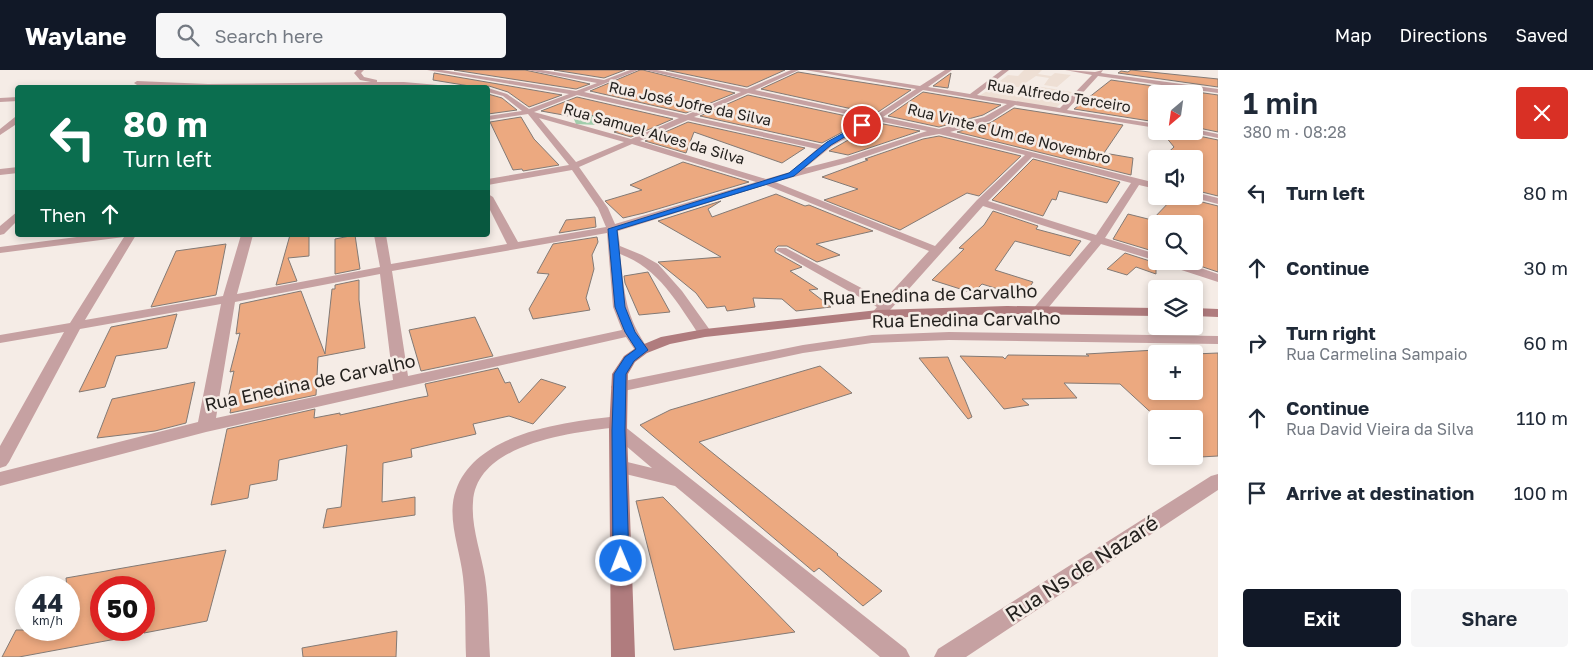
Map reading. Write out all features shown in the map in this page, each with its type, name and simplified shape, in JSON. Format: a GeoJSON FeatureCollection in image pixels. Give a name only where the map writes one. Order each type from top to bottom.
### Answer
{"type":"FeatureCollection","features":[{"type":"Feature","properties":{"kind":"main road","name":"Rua Enedina de Carvalho"},"geometry":{"type":"LineString","coordinates":[[642,350],[666,340],[705,333],[882,310],[1148,312]]}},
{"type":"Feature","properties":{"kind":"main road"},"geometry":{"type":"LineString","coordinates":[[1203,312],[1218,313]]}},
{"type":"Feature","properties":{"kind":"main road"},"geometry":{"type":"LineString","coordinates":[[623,657],[618,426],[620,374],[629,359],[642,350]]}},
{"type":"Feature","properties":{"kind":"street","name":"Rua José Jofre da Silva"},"geometry":{"type":"LineString","coordinates":[[430,70],[577,93],[824,148]]}},
{"type":"Feature","properties":{"kind":"street"},"geometry":{"type":"LineString","coordinates":[[530,70],[605,82]]}},
{"type":"Feature","properties":{"kind":"street"},"geometry":{"type":"LineString","coordinates":[[490,118],[530,113],[635,70]]}},
{"type":"Feature","properties":{"kind":"street","name":"Rua Vinte e Um de Novembro"},"geometry":{"type":"LineString","coordinates":[[648,70],[942,132],[1148,184]]}},
{"type":"Feature","properties":{"kind":"street"},"geometry":{"type":"LineString","coordinates":[[490,182],[564,170],[796,70]]}},
{"type":"Feature","properties":{"kind":"street","name":"Rua Alfredo Terceiro"},"geometry":{"type":"LineString","coordinates":[[808,70],[1148,125]]}},
{"type":"Feature","properties":{"kind":"street"},"geometry":{"type":"LineString","coordinates":[[791,174],[824,148],[877,118],[949,70]]}},
{"type":"Feature","properties":{"kind":"street"},"geometry":{"type":"LineString","coordinates":[[972,96],[1006,70]]}},
{"type":"Feature","properties":{"kind":"street"},"geometry":{"type":"LineString","coordinates":[[1068,70],[1098,72],[1218,91]]}},
{"type":"Feature","properties":{"kind":"street"},"geometry":{"type":"LineString","coordinates":[[357,71],[357,75],[364,79],[419,85]]}},
{"type":"Feature","properties":{"kind":"street"},"geometry":{"type":"LineString","coordinates":[[1062,111],[1098,72]]}},
{"type":"Feature","properties":{"kind":"street"},"geometry":{"type":"LineString","coordinates":[[137,82],[190,85]]}},
{"type":"Feature","properties":{"kind":"street"},"geometry":{"type":"LineString","coordinates":[[490,91],[505,95],[530,113],[574,166],[603,208],[612,229],[620,307],[630,332],[642,350]]}},
{"type":"Feature","properties":{"kind":"street"},"geometry":{"type":"LineString","coordinates":[[0,100],[15,99]]}},
{"type":"Feature","properties":{"kind":"street"},"geometry":{"type":"LineString","coordinates":[[0,339],[612,229],[791,174],[848,160],[927,133],[942,132],[987,119],[1014,103]]}},
{"type":"Feature","properties":{"kind":"street","name":"Rua Samuel Alves da Silva"},"geometry":{"type":"LineString","coordinates":[[530,113],[595,130],[768,182],[938,251]]}},
{"type":"Feature","properties":{"kind":"street"},"geometry":{"type":"LineString","coordinates":[[0,133],[15,121]]}},
{"type":"Feature","properties":{"kind":"street"},"geometry":{"type":"LineString","coordinates":[[1203,133],[1218,136]]}},
{"type":"Feature","properties":{"kind":"street"},"geometry":{"type":"LineString","coordinates":[[782,250],[882,310],[981,202],[1030,155]]}},
{"type":"Feature","properties":{"kind":"street"},"geometry":{"type":"LineString","coordinates":[[0,172],[15,170]]}},
{"type":"Feature","properties":{"kind":"street"},"geometry":{"type":"LineString","coordinates":[[1039,310],[1098,240],[1136,182]]}},
{"type":"Feature","properties":{"kind":"street"},"geometry":{"type":"LineString","coordinates":[[1203,197],[1218,201]]}},
{"type":"Feature","properties":{"kind":"street"},"geometry":{"type":"LineString","coordinates":[[490,200],[514,246]]}},
{"type":"Feature","properties":{"kind":"street"},"geometry":{"type":"LineString","coordinates":[[981,202],[1148,256]]}},
{"type":"Feature","properties":{"kind":"street"},"geometry":{"type":"LineString","coordinates":[[0,232],[15,217]]}},
{"type":"Feature","properties":{"kind":"street"},"geometry":{"type":"LineString","coordinates":[[0,250],[103,237]]}},
{"type":"Feature","properties":{"kind":"street"},"geometry":{"type":"LineString","coordinates":[[0,462],[74,327],[129,237]]}},
{"type":"Feature","properties":{"kind":"street"},"geometry":{"type":"LineString","coordinates":[[206,426],[229,299],[246,237]]}},
{"type":"Feature","properties":{"kind":"street"},"geometry":{"type":"LineString","coordinates":[[380,237],[401,383]]}},
{"type":"Feature","properties":{"kind":"street"},"geometry":{"type":"LineString","coordinates":[[613,248],[651,265],[666,281],[705,333]]}},
{"type":"Feature","properties":{"kind":"street"},"geometry":{"type":"LineString","coordinates":[[1194,270],[1218,278]]}},
{"type":"Feature","properties":{"kind":"street","name":"Rua Enedina de Carvalho"},"geometry":{"type":"LineString","coordinates":[[0,479],[206,426],[630,332]]}},
{"type":"Feature","properties":{"kind":"street","name":"Rua Enedina Carvalho"},"geometry":{"type":"LineString","coordinates":[[620,387],[716,366],[830,345],[908,336],[1218,340]]}},
{"type":"Feature","properties":{"kind":"street"},"geometry":{"type":"LineString","coordinates":[[478,657],[474,579],[462,506],[470,476],[479,466],[515,445],[544,434],[563,428],[618,426],[681,481],[898,657]]}},
{"type":"Feature","properties":{"kind":"street"},"geometry":{"type":"LineString","coordinates":[[619,466],[681,481]]}},
{"type":"Feature","properties":{"kind":"street","name":"Rua Ns de Nazaré"},"geometry":{"type":"LineString","coordinates":[[946,657],[1218,481]]}},
{"type":"Feature","properties":{"kind":"shaded area"},"geometry":{"type":"Polygon","coordinates":[[[1024,70],[1042,70],[1038,74],[1051,76],[1055,73],[1071,75],[1057,87],[1044,85],[1049,78],[1036,76],[1024,84],[1072,92],[1056,108],[979,96],[987,91],[1045,100],[1052,92],[996,84],[1008,75],[1018,76],[1024,70]]]}},
{"type":"Feature","properties":{"kind":"green space"},"geometry":{"type":"Polygon","coordinates":[[[596,113],[599,118],[614,119],[621,123],[618,126],[576,124],[573,117],[596,113]]]}},
{"type":"Feature","properties":{"kind":"building"},"geometry":{"type":"Polygon","coordinates":[[[454,70],[525,70],[590,84],[576,89],[454,70]]]}},
{"type":"Feature","properties":{"kind":"building"},"geometry":{"type":"Polygon","coordinates":[[[554,70],[625,70],[604,78],[554,70]]]}},
{"type":"Feature","properties":{"kind":"building"},"geometry":{"type":"Polygon","coordinates":[[[640,70],[735,93],[686,113],[590,91],[640,70]]]}},
{"type":"Feature","properties":{"kind":"building"},"geometry":{"type":"Polygon","coordinates":[[[666,70],[785,70],[747,87],[666,70]]]}},
{"type":"Feature","properties":{"kind":"building"},"geometry":{"type":"Polygon","coordinates":[[[1131,70],[1218,79],[1218,87],[1118,73],[1131,70]]]}},
{"type":"Feature","properties":{"kind":"building"},"geometry":{"type":"Polygon","coordinates":[[[798,72],[911,90],[875,114],[761,89],[798,72]]]}},
{"type":"Feature","properties":{"kind":"building"},"geometry":{"type":"Polygon","coordinates":[[[434,73],[562,95],[529,107],[508,92],[490,85],[464,85],[433,80],[434,73]]]}},
{"type":"Feature","properties":{"kind":"building"},"geometry":{"type":"Polygon","coordinates":[[[951,73],[948,88],[933,86],[951,73]]]}},
{"type":"Feature","properties":{"kind":"building"},"geometry":{"type":"Polygon","coordinates":[[[1111,80],[1148,85],[1148,121],[1074,109],[1111,80]]]}},
{"type":"Feature","properties":{"kind":"building"},"geometry":{"type":"Polygon","coordinates":[[[923,92],[1001,105],[983,115],[939,127],[888,116],[923,92]]]}},
{"type":"Feature","properties":{"kind":"building"},"geometry":{"type":"Polygon","coordinates":[[[1203,93],[1218,95],[1218,132],[1203,129],[1203,93]]]}},
{"type":"Feature","properties":{"kind":"building"},"geometry":{"type":"Polygon","coordinates":[[[490,95],[502,98],[517,110],[490,114],[490,95]]]}},
{"type":"Feature","properties":{"kind":"building"},"geometry":{"type":"Polygon","coordinates":[[[748,95],[865,120],[822,143],[700,116],[748,95]]]}},
{"type":"Feature","properties":{"kind":"building"},"geometry":{"type":"Polygon","coordinates":[[[577,97],[673,119],[631,137],[614,132],[631,125],[579,112],[569,116],[541,111],[577,97]]]}},
{"type":"Feature","properties":{"kind":"building"},"geometry":{"type":"Polygon","coordinates":[[[1014,108],[1123,125],[1104,153],[1133,158],[1131,175],[957,132],[990,123],[1014,108]]]}},
{"type":"Feature","properties":{"kind":"building"},"geometry":{"type":"Polygon","coordinates":[[[521,117],[534,139],[559,165],[523,171],[522,169],[513,170],[490,122],[521,117]]]}},
{"type":"Feature","properties":{"kind":"building"},"geometry":{"type":"Polygon","coordinates":[[[688,122],[805,148],[782,163],[694,132],[686,153],[645,141],[688,122]]]}},
{"type":"Feature","properties":{"kind":"building"},"geometry":{"type":"Polygon","coordinates":[[[878,123],[920,131],[848,155],[829,151],[878,123]]]}},
{"type":"Feature","properties":{"kind":"building"},"geometry":{"type":"Polygon","coordinates":[[[939,136],[1021,156],[979,196],[967,193],[900,230],[824,200],[858,189],[822,177],[868,160],[865,159],[923,139],[939,136]]]}},
{"type":"Feature","properties":{"kind":"building"},"geometry":{"type":"Polygon","coordinates":[[[1203,137],[1218,140],[1218,196],[1203,192],[1203,150],[1171,150],[1174,147],[1168,140],[1203,140],[1203,137]]]}},
{"type":"Feature","properties":{"kind":"building"},"geometry":{"type":"Polygon","coordinates":[[[1033,159],[1120,182],[1107,203],[1059,191],[1056,200],[1052,199],[1043,216],[992,200],[1033,159]]]}},
{"type":"Feature","properties":{"kind":"building"},"geometry":{"type":"Polygon","coordinates":[[[683,162],[749,182],[623,218],[605,201],[642,190],[630,185],[683,162]]]}},
{"type":"Feature","properties":{"kind":"building"},"geometry":{"type":"Polygon","coordinates":[[[776,194],[873,231],[816,244],[840,255],[817,262],[787,246],[778,246],[775,249],[775,252],[802,267],[790,271],[818,289],[809,290],[831,307],[796,311],[782,299],[753,298],[755,307],[727,311],[725,306],[707,308],[696,293],[658,262],[721,257],[658,221],[721,201],[708,209],[712,217],[776,194]]]}},
{"type":"Feature","properties":{"kind":"building"},"geometry":{"type":"Polygon","coordinates":[[[1203,202],[1218,206],[1218,272],[1203,267],[1203,215],[1157,215],[1166,205],[1203,205],[1203,202]]]}},
{"type":"Feature","properties":{"kind":"building"},"geometry":{"type":"Polygon","coordinates":[[[993,211],[1038,226],[1036,229],[1081,241],[1070,256],[1015,241],[995,270],[1033,282],[1023,297],[982,284],[973,293],[932,280],[964,249],[959,248],[984,225],[993,211]]]}},
{"type":"Feature","properties":{"kind":"building"},"geometry":{"type":"Polygon","coordinates":[[[1128,214],[1148,219],[1148,250],[1113,239],[1128,214]]]}},
{"type":"Feature","properties":{"kind":"building"},"geometry":{"type":"Polygon","coordinates":[[[595,217],[596,227],[559,233],[566,220],[595,217]]]}},
{"type":"Feature","properties":{"kind":"building"},"geometry":{"type":"Polygon","coordinates":[[[289,237],[309,237],[309,256],[288,258],[297,281],[276,285],[289,237]]]}},
{"type":"Feature","properties":{"kind":"building"},"geometry":{"type":"Polygon","coordinates":[[[355,237],[360,269],[335,274],[335,239],[355,237]]]}},
{"type":"Feature","properties":{"kind":"building"},"geometry":{"type":"Polygon","coordinates":[[[597,237],[598,242],[592,255],[594,269],[586,298],[590,310],[533,319],[529,309],[549,274],[537,273],[553,244],[597,237]]]}},
{"type":"Feature","properties":{"kind":"building"},"geometry":{"type":"Polygon","coordinates":[[[226,244],[216,295],[151,307],[176,251],[226,244]]]}},
{"type":"Feature","properties":{"kind":"building"},"geometry":{"type":"Polygon","coordinates":[[[1125,253],[1148,260],[1148,270],[1156,270],[1156,274],[1136,267],[1127,275],[1107,269],[1125,253]]]}},
{"type":"Feature","properties":{"kind":"building"},"geometry":{"type":"Polygon","coordinates":[[[648,272],[670,312],[639,315],[625,283],[624,276],[648,272]]]}},
{"type":"Feature","properties":{"kind":"building"},"geometry":{"type":"Polygon","coordinates":[[[359,280],[359,300],[365,348],[318,357],[316,395],[230,413],[231,408],[226,408],[234,371],[230,372],[240,333],[236,334],[240,304],[301,291],[325,354],[332,289],[335,289],[335,285],[359,280]]]}},
{"type":"Feature","properties":{"kind":"building"},"geometry":{"type":"Polygon","coordinates":[[[177,314],[167,348],[116,356],[105,387],[79,392],[111,327],[177,314]]]}},
{"type":"Feature","properties":{"kind":"building"},"geometry":{"type":"Polygon","coordinates":[[[475,317],[493,356],[421,371],[409,330],[475,317]]]}},
{"type":"Feature","properties":{"kind":"building"},"geometry":{"type":"Polygon","coordinates":[[[1148,350],[1148,400],[1203,400],[1203,354],[1218,353],[1218,456],[1203,457],[1203,410],[1148,410],[1120,384],[1064,383],[1077,398],[1022,399],[1029,405],[1004,409],[960,356],[1003,357],[1005,359],[1008,355],[1089,356],[1086,354],[1148,350]]]}},
{"type":"Feature","properties":{"kind":"building"},"geometry":{"type":"Polygon","coordinates":[[[948,357],[972,417],[968,419],[919,358],[948,357]]]}},
{"type":"Feature","properties":{"kind":"building"},"geometry":{"type":"Polygon","coordinates":[[[820,366],[852,393],[699,442],[882,591],[863,606],[819,568],[814,572],[640,425],[670,410],[820,366]]]}},
{"type":"Feature","properties":{"kind":"building"},"geometry":{"type":"Polygon","coordinates":[[[498,368],[505,383],[510,382],[519,403],[541,379],[566,387],[533,424],[509,416],[473,424],[476,434],[411,449],[412,457],[383,463],[382,502],[415,497],[415,515],[323,528],[327,509],[341,507],[347,445],[279,460],[277,480],[250,485],[248,498],[211,505],[227,429],[315,409],[314,418],[340,413],[340,415],[428,396],[425,384],[498,368]]]}},
{"type":"Feature","properties":{"kind":"building"},"geometry":{"type":"Polygon","coordinates":[[[195,382],[186,423],[155,431],[97,438],[112,399],[195,382]]]}},
{"type":"Feature","properties":{"kind":"building"},"geometry":{"type":"Polygon","coordinates":[[[663,497],[795,632],[674,650],[636,501],[663,497]]]}},
{"type":"Feature","properties":{"kind":"building"},"geometry":{"type":"Polygon","coordinates":[[[226,550],[207,621],[155,631],[155,576],[90,576],[90,641],[105,641],[19,657],[2,657],[15,632],[15,641],[80,641],[80,576],[77,576],[226,550]]]}},
{"type":"Feature","properties":{"kind":"building"},"geometry":{"type":"Polygon","coordinates":[[[397,631],[396,657],[303,657],[302,648],[397,631]]]}},
{"type":"Feature","properties":{"kind":"route"},"geometry":{"type":"LineString","coordinates":[[621,561],[618,430],[620,374],[629,359],[642,350],[630,332],[620,307],[612,229],[791,174],[834,140],[862,125]]}}]}
